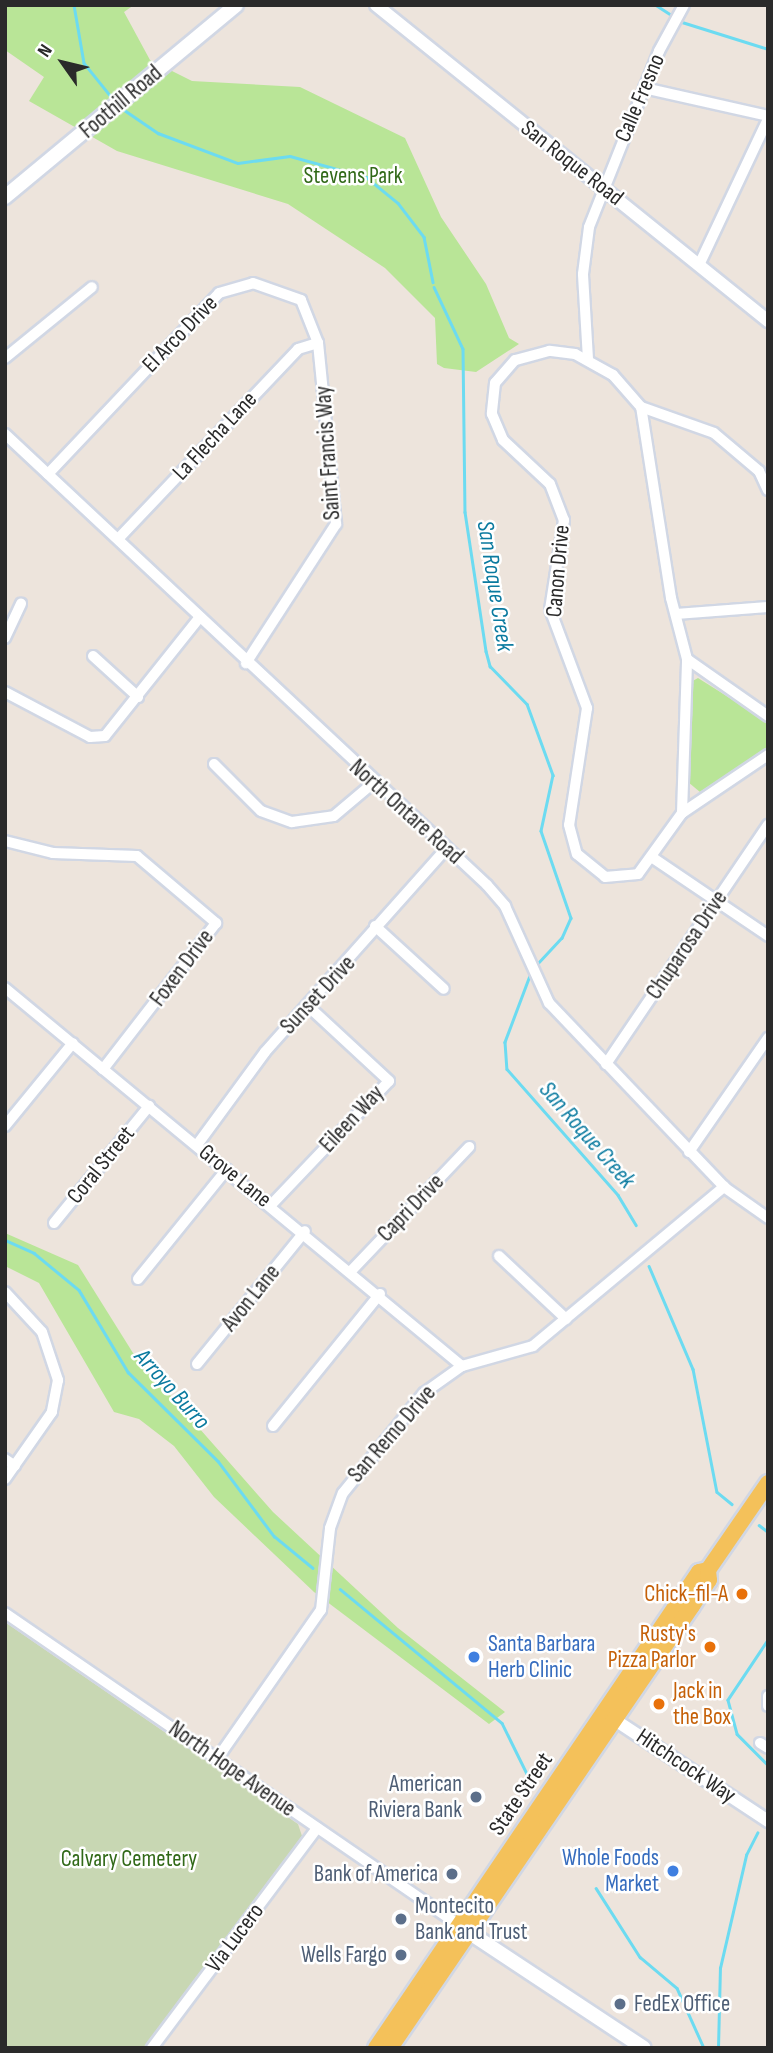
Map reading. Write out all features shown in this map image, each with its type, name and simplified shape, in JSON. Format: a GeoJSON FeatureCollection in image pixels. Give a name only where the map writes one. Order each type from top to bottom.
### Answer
{"type":"FeatureCollection","features":[{"type":"Feature","properties":{"kind":"main road","name":"Foothill Road"},"geometry":{"type":"LineString","coordinates":[[5,197],[236,5]]}},
{"type":"Feature","properties":{"kind":"main road","name":"State Street"},"geometry":{"type":"LineString","coordinates":[[376,2048],[464,1929],[609,1716],[699,1572],[708,1570],[765,1487]]}},
{"type":"Feature","properties":{"kind":"main road","name":"State Street"},"geometry":{"type":"LineString","coordinates":[[390,2048],[464,1929]]}},
{"type":"Feature","properties":{"kind":"main road"},"geometry":{"type":"LineString","coordinates":[[464,1929],[644,2048]]}},
{"type":"Feature","properties":{"kind":"street","name":"San Roque Road"},"geometry":{"type":"LineString","coordinates":[[376,5],[768,321]]}},
{"type":"Feature","properties":{"kind":"street","name":"Calle Fresno"},"geometry":{"type":"LineString","coordinates":[[588,359],[583,274],[602,186],[644,88],[684,5]]}},
{"type":"Feature","properties":{"kind":"street"},"geometry":{"type":"LineString","coordinates":[[644,88],[768,118],[699,265]]}},
{"type":"Feature","properties":{"kind":"street","name":"El Arco Drive"},"geometry":{"type":"LineString","coordinates":[[48,474],[226,288],[253,283],[293,293],[311,313],[318,343]]}},
{"type":"Feature","properties":{"kind":"street"},"geometry":{"type":"LineString","coordinates":[[5,358],[92,287]]}},
{"type":"Feature","properties":{"kind":"street","name":"La Flecha Lane"},"geometry":{"type":"LineString","coordinates":[[118,539],[298,349],[318,343]]}},
{"type":"Feature","properties":{"kind":"street","name":"Saint Francis Way"},"geometry":{"type":"LineString","coordinates":[[246,663],[335,529],[318,343]]}},
{"type":"Feature","properties":{"kind":"street","name":"Canon Drive"},"geometry":{"type":"LineString","coordinates":[[641,407],[613,374],[588,359],[549,351],[519,357],[495,383],[492,414],[503,440],[550,484],[564,520],[551,619],[587,708],[569,825],[572,844],[590,869],[613,878],[638,874],[653,858],[682,813],[768,755]]}},
{"type":"Feature","properties":{"kind":"street"},"geometry":{"type":"LineString","coordinates":[[682,813],[687,659],[676,614],[641,407],[703,426],[763,471],[768,490]]}},
{"type":"Feature","properties":{"kind":"street","name":"North Ontare Road"},"geometry":{"type":"LineString","coordinates":[[5,433],[372,784],[505,906],[542,993],[723,1187],[768,1218]]}},
{"type":"Feature","properties":{"kind":"street"},"geometry":{"type":"LineString","coordinates":[[5,638],[21,603]]}},
{"type":"Feature","properties":{"kind":"street"},"geometry":{"type":"LineString","coordinates":[[676,614],[768,607]]}},
{"type":"Feature","properties":{"kind":"street"},"geometry":{"type":"LineString","coordinates":[[5,692],[95,738],[114,729],[200,617]]}},
{"type":"Feature","properties":{"kind":"street"},"geometry":{"type":"LineString","coordinates":[[93,656],[138,697]]}},
{"type":"Feature","properties":{"kind":"street"},"geometry":{"type":"LineString","coordinates":[[687,659],[768,716]]}},
{"type":"Feature","properties":{"kind":"street"},"geometry":{"type":"LineString","coordinates":[[214,764],[261,811],[292,822],[334,816],[372,784]]}},
{"type":"Feature","properties":{"kind":"street","name":"Chuparosa Drive"},"geometry":{"type":"LineString","coordinates":[[606,1064],[768,825]]}},
{"type":"Feature","properties":{"kind":"street","name":"Foxen Drive"},"geometry":{"type":"LineString","coordinates":[[5,841],[53,853],[137,856],[216,923],[103,1069]]}},
{"type":"Feature","properties":{"kind":"street","name":"Sunset Drive"},"geometry":{"type":"LineString","coordinates":[[197,1145],[265,1052],[445,850]]}},
{"type":"Feature","properties":{"kind":"street"},"geometry":{"type":"LineString","coordinates":[[653,858],[768,936]]}},
{"type":"Feature","properties":{"kind":"street"},"geometry":{"type":"LineString","coordinates":[[375,926],[444,989]]}},
{"type":"Feature","properties":{"kind":"street","name":"Grove Lane"},"geometry":{"type":"LineString","coordinates":[[5,988],[305,1231],[462,1366]]}},
{"type":"Feature","properties":{"kind":"street","name":"Eileen Way"},"geometry":{"type":"LineString","coordinates":[[271,1205],[388,1081],[308,1006]]}},
{"type":"Feature","properties":{"kind":"street"},"geometry":{"type":"LineString","coordinates":[[689,1152],[768,1038]]}},
{"type":"Feature","properties":{"kind":"street"},"geometry":{"type":"LineString","coordinates":[[5,1126],[72,1043]]}},
{"type":"Feature","properties":{"kind":"street","name":"Coral Street"},"geometry":{"type":"LineString","coordinates":[[54,1223],[149,1107]]}},
{"type":"Feature","properties":{"kind":"street","name":"Capri Drive"},"geometry":{"type":"LineString","coordinates":[[352,1270],[469,1147]]}},
{"type":"Feature","properties":{"kind":"street"},"geometry":{"type":"LineString","coordinates":[[138,1279],[227,1169]]}},
{"type":"Feature","properties":{"kind":"street","name":"San Remo Drive"},"geometry":{"type":"LineString","coordinates":[[217,1759],[321,1610],[330,1528],[342,1493],[424,1393],[462,1366],[520,1353],[566,1319],[723,1187]]}},
{"type":"Feature","properties":{"kind":"street","name":"Avon Lane"},"geometry":{"type":"LineString","coordinates":[[197,1364],[305,1231]]}},
{"type":"Feature","properties":{"kind":"street"},"geometry":{"type":"LineString","coordinates":[[499,1256],[566,1319]]}},
{"type":"Feature","properties":{"kind":"street"},"geometry":{"type":"LineString","coordinates":[[5,1292],[46,1340],[58,1380],[52,1412],[5,1479]]}},
{"type":"Feature","properties":{"kind":"street"},"geometry":{"type":"LineString","coordinates":[[273,1426],[380,1294]]}},
{"type":"Feature","properties":{"kind":"street"},"geometry":{"type":"LineString","coordinates":[[5,1459],[15,1466]]}},
{"type":"Feature","properties":{"kind":"street","name":"North Hope Avenue"},"geometry":{"type":"LineString","coordinates":[[5,1613],[464,1929]]}},
{"type":"Feature","properties":{"kind":"street"},"geometry":{"type":"LineString","coordinates":[[768,1696],[768,1706]]}},
{"type":"Feature","properties":{"kind":"street","name":"Hitchcock Way"},"geometry":{"type":"LineString","coordinates":[[609,1716],[766,1820]]}},
{"type":"Feature","properties":{"kind":"street","name":"Via Lucero"},"geometry":{"type":"LineString","coordinates":[[152,2048],[317,1828]]}},
{"type":"Feature","properties":{"kind":"green space","name":"Stevens Park"},"geometry":{"type":"Polygon","coordinates":[[[5,5],[134,5],[124,12],[150,60],[192,81],[300,87],[405,138],[441,217],[486,284],[509,338],[519,344],[476,372],[444,368],[437,364],[435,318],[385,268],[288,204],[117,151],[29,101],[44,77],[5,50],[5,5]]]}},
{"type":"Feature","properties":{"kind":"green space"},"geometry":{"type":"Polygon","coordinates":[[[698,678],[768,722],[768,749],[700,792],[688,782],[689,683],[698,678]]]}},
{"type":"Feature","properties":{"kind":"green space"},"geometry":{"type":"Polygon","coordinates":[[[5,1233],[78,1265],[133,1353],[273,1512],[398,1628],[505,1712],[489,1724],[314,1592],[214,1497],[174,1446],[139,1419],[114,1412],[39,1283],[5,1266],[5,1233]]]}},
{"type":"Feature","properties":{"kind":"green space","name":"Calvary Cemetery"},"geometry":{"type":"Polygon","coordinates":[[[5,1622],[298,1824],[302,1836],[143,2048],[5,2048],[5,1622]]]}},
{"type":"Feature","properties":{"kind":"waterway","name":"San Roque Creek"},"geometry":{"type":"LineString","coordinates":[[74,5],[84,63],[113,99]]}},
{"type":"Feature","properties":{"kind":"waterway"},"geometry":{"type":"LineString","coordinates":[[656,5],[670,14]]}},
{"type":"Feature","properties":{"kind":"waterway"},"geometry":{"type":"LineString","coordinates":[[682,22],[768,49]]}},
{"type":"Feature","properties":{"kind":"waterway","name":"San Roque Creek"},"geometry":{"type":"LineString","coordinates":[[120,107],[158,133],[238,163],[290,156],[366,177],[398,203],[424,237],[433,282]]}},
{"type":"Feature","properties":{"kind":"waterway","name":"San Roque Creek"},"geometry":{"type":"LineString","coordinates":[[434,287],[463,349],[465,512],[486,651],[490,666],[527,704],[553,775],[541,831],[571,918],[562,938],[537,965]]}},
{"type":"Feature","properties":{"kind":"waterway","name":"San Roque Creek"},"geometry":{"type":"LineString","coordinates":[[531,973],[505,1042],[507,1069],[618,1195],[636,1225]]}},
{"type":"Feature","properties":{"kind":"waterway","name":"Arroyo Burro"},"geometry":{"type":"LineString","coordinates":[[5,1240],[34,1253],[79,1290],[128,1372],[218,1461],[274,1536],[313,1568]]}},
{"type":"Feature","properties":{"kind":"waterway","name":"San Roque Creek"},"geometry":{"type":"LineString","coordinates":[[649,1266],[693,1369],[717,1492],[732,1504]]}},
{"type":"Feature","properties":{"kind":"waterway","name":"San Roque Creek"},"geometry":{"type":"LineString","coordinates":[[759,1525],[768,1532]]}},
{"type":"Feature","properties":{"kind":"waterway","name":"Arroyo Burro"},"geometry":{"type":"LineString","coordinates":[[340,1589],[502,1723],[534,1788]]}},
{"type":"Feature","properties":{"kind":"waterway","name":"San Roque Creek"},"geometry":{"type":"LineString","coordinates":[[768,1640],[728,1700],[737,1734],[768,1765]]}},
{"type":"Feature","properties":{"kind":"waterway","name":"San Roque Creek"},"geometry":{"type":"LineString","coordinates":[[718,2048],[720,1968],[746,1855],[757,1833]]}},
{"type":"Feature","properties":{"kind":"waterway","name":"Arroyo Burro"},"geometry":{"type":"LineString","coordinates":[[596,1888],[640,1957],[677,1988],[704,2048]]}},
{"type":"Feature","properties":{"kind":"place","name":"Chick-fil-A"},"geometry":{"type":"Point","coordinates":[742,1594]}},
{"type":"Feature","properties":{"kind":"place","name":"Rusty's Pizza Parlor"},"geometry":{"type":"Point","coordinates":[710,1647]}},
{"type":"Feature","properties":{"kind":"place","name":"Santa Barbara Herb Clinic"},"geometry":{"type":"Point","coordinates":[474,1657]}},
{"type":"Feature","properties":{"kind":"place","name":"Jack in the Box"},"geometry":{"type":"Point","coordinates":[659,1704]}},
{"type":"Feature","properties":{"kind":"place","name":"American Riviera Bank"},"geometry":{"type":"Point","coordinates":[476,1797]}},
{"type":"Feature","properties":{"kind":"place","name":"Whole Foods Market"},"geometry":{"type":"Point","coordinates":[673,1871]}},
{"type":"Feature","properties":{"kind":"place","name":"Bank of America"},"geometry":{"type":"Point","coordinates":[452,1874]}},
{"type":"Feature","properties":{"kind":"place","name":"Montecito Bank and Trust"},"geometry":{"type":"Point","coordinates":[401,1919]}},
{"type":"Feature","properties":{"kind":"place","name":"Wells Fargo"},"geometry":{"type":"Point","coordinates":[401,1955]}},
{"type":"Feature","properties":{"kind":"place","name":"FedEx Office"},"geometry":{"type":"Point","coordinates":[620,2004]}}]}
